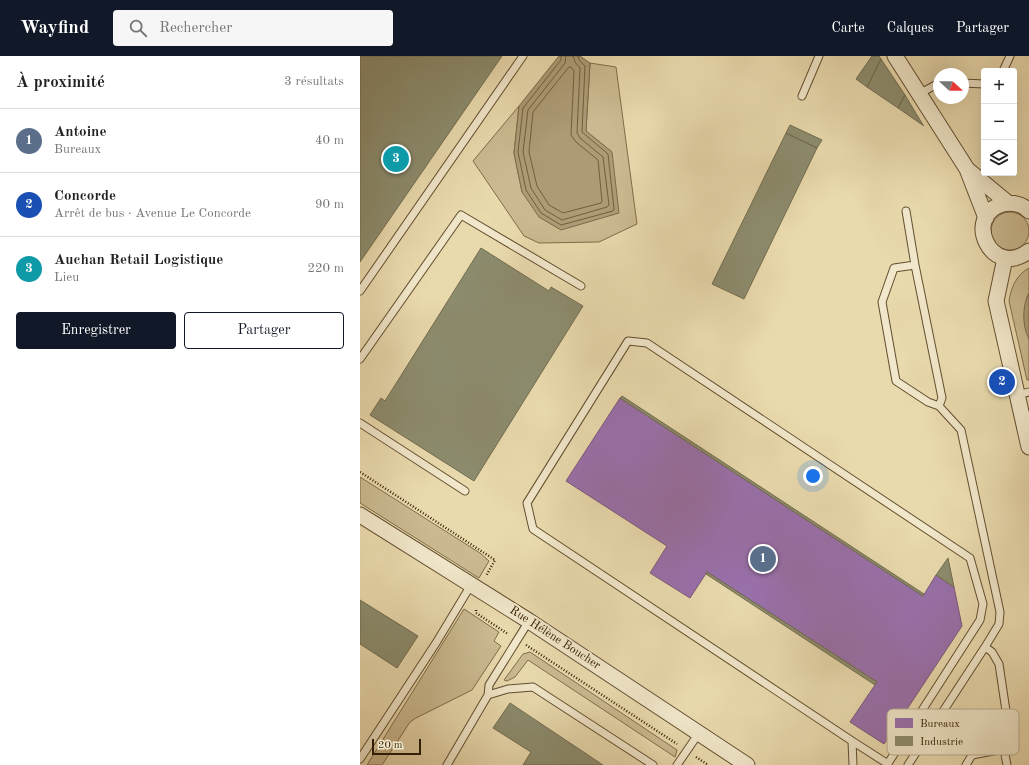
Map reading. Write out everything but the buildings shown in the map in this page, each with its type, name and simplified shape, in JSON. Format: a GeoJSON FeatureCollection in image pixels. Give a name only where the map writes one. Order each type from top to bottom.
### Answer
{"type":"FeatureCollection","features":[{"type":"Feature","properties":{"kind":"street"},"geometry":{"type":"LineString","coordinates":[[894,56],[967,169],[986,218]]}},
{"type":"Feature","properties":{"kind":"street"},"geometry":{"type":"LineString","coordinates":[[967,169],[1008,203]]}},
{"type":"Feature","properties":{"kind":"street"},"geometry":{"type":"LineString","coordinates":[[1029,210],[1017,204],[1008,203],[999,205],[991,210],[982,228],[983,238],[988,247],[995,254],[1005,258],[1013,258],[1022,256],[1029,251]]}},
{"type":"Feature","properties":{"kind":"street"},"geometry":{"type":"LineString","coordinates":[[1005,258],[996,300],[1023,394],[1029,447]]}},
{"type":"Feature","properties":{"kind":"street","name":"Rue Hélène Boucher"},"geometry":{"type":"LineString","coordinates":[[360,515],[529,621],[747,765]]}},
{"type":"Feature","properties":{"kind":"lane"},"geometry":{"type":"LineString","coordinates":[[360,291],[523,56]]}},
{"type":"Feature","properties":{"kind":"lane"},"geometry":{"type":"LineString","coordinates":[[802,96],[819,56]]}},
{"type":"Feature","properties":{"kind":"lane"},"geometry":{"type":"LineString","coordinates":[[1004,68],[1010,56]]}},
{"type":"Feature","properties":{"kind":"lane"},"geometry":{"type":"LineString","coordinates":[[969,83],[981,84]]}},
{"type":"Feature","properties":{"kind":"lane"},"geometry":{"type":"LineString","coordinates":[[919,94],[933,86]]}},
{"type":"Feature","properties":{"kind":"lane"},"geometry":{"type":"LineString","coordinates":[[906,211],[915,265],[942,398],[939,406]]}},
{"type":"Feature","properties":{"kind":"lane"},"geometry":{"type":"LineString","coordinates":[[360,359],[461,215],[581,286]]}},
{"type":"Feature","properties":{"kind":"lane"},"geometry":{"type":"LineString","coordinates":[[915,265],[894,268],[882,302],[896,381],[928,402],[939,406],[961,430],[1000,612],[999,624],[945,709]]}},
{"type":"Feature","properties":{"kind":"lane"},"geometry":{"type":"LineString","coordinates":[[894,755],[888,764],[533,529],[527,502],[628,341],[648,343],[970,558],[983,604],[980,620],[923,709]]}},
{"type":"Feature","properties":{"kind":"lane"},"geometry":{"type":"LineString","coordinates":[[360,423],[465,491]]}},
{"type":"Feature","properties":{"kind":"lane"},"geometry":{"type":"LineString","coordinates":[[360,760],[436,643],[471,585]]}},
{"type":"Feature","properties":{"kind":"lane"},"geometry":{"type":"LineString","coordinates":[[447,765],[488,695],[489,685],[529,621]]}},
{"type":"Feature","properties":{"kind":"lane"},"geometry":{"type":"LineString","coordinates":[[985,647],[992,652],[999,664],[1006,709]]}},
{"type":"Feature","properties":{"kind":"lane"},"geometry":{"type":"LineString","coordinates":[[488,695],[508,689],[533,687],[653,765]]}},
{"type":"Feature","properties":{"kind":"lane"},"geometry":{"type":"LineString","coordinates":[[678,765],[699,733]]}},
{"type":"Feature","properties":{"kind":"lane"},"geometry":{"type":"LineString","coordinates":[[852,741],[853,765]]}},
{"type":"Feature","properties":{"kind":"lane"},"geometry":{"type":"LineString","coordinates":[[908,765],[915,755]]}},
{"type":"Feature","properties":{"kind":"lane"},"geometry":{"type":"LineString","coordinates":[[966,765],[972,755]]}},
{"type":"Feature","properties":{"kind":"lane"},"geometry":{"type":"LineString","coordinates":[[1005,755],[1007,765]]}},
{"type":"Feature","properties":{"kind":"path"},"geometry":{"type":"LineString","coordinates":[[360,472],[495,560],[485,576],[489,579]]}},
{"type":"Feature","properties":{"kind":"path"},"geometry":{"type":"LineString","coordinates":[[476,610],[476,614],[708,765]]}},
{"type":"Feature","properties":{"kind":"shaded area"},"geometry":{"type":"Polygon","coordinates":[[[590,63],[616,67],[637,224],[599,242],[539,243],[524,236],[473,161],[519,106],[514,153],[522,192],[612,152],[586,131],[590,63]]]}},
{"type":"Feature","properties":{"kind":"shaded area"},"geometry":{"type":"Polygon","coordinates":[[[1006,212],[1014,212],[1024,217],[1028,224],[1028,238],[1024,245],[1014,250],[1006,250],[996,245],[994,242],[991,235],[991,227],[996,217],[999,215],[1006,212]]]}},
{"type":"Feature","properties":{"kind":"shaded area"},"geometry":{"type":"Polygon","coordinates":[[[1029,268],[1029,293],[1027,297],[1029,380],[1027,380],[1009,301],[1011,291],[1017,278],[1029,268]]]}},
{"type":"Feature","properties":{"kind":"shaded area"},"geometry":{"type":"Polygon","coordinates":[[[360,477],[480,553],[489,561],[479,578],[360,503],[360,477]]]}},
{"type":"Feature","properties":{"kind":"shaded area"},"geometry":{"type":"Polygon","coordinates":[[[464,609],[499,632],[494,641],[501,646],[472,690],[410,722],[382,765],[367,765],[464,609]]]}},
{"type":"Feature","properties":{"kind":"shaded area"},"geometry":{"type":"Polygon","coordinates":[[[530,652],[677,750],[675,757],[528,660],[515,677],[507,681],[504,680],[523,654],[530,652]]]}},
{"type":"Feature","properties":{"kind":"water"},"geometry":{"type":"Polygon","coordinates":[[[559,56],[580,56],[590,63],[586,131],[612,152],[619,213],[561,230],[539,217],[522,192],[514,153],[519,106],[559,56]]]}},
{"type":"Feature","properties":{"kind":"water"},"geometry":{"type":"Polygon","coordinates":[[[1029,293],[1029,339],[1025,328],[1024,310],[1029,293]]]}},
{"type":"Feature","properties":{"kind":"place","name":"Auchan Retail Logistique"},"geometry":{"type":"Point","coordinates":[396,159]}},
{"type":"Feature","properties":{"kind":"place","name":"Concorde"},"geometry":{"type":"Point","coordinates":[1002,382]}},
{"type":"Feature","properties":{"kind":"place","name":"Antoine"},"geometry":{"type":"Point","coordinates":[763,559]}}]}
